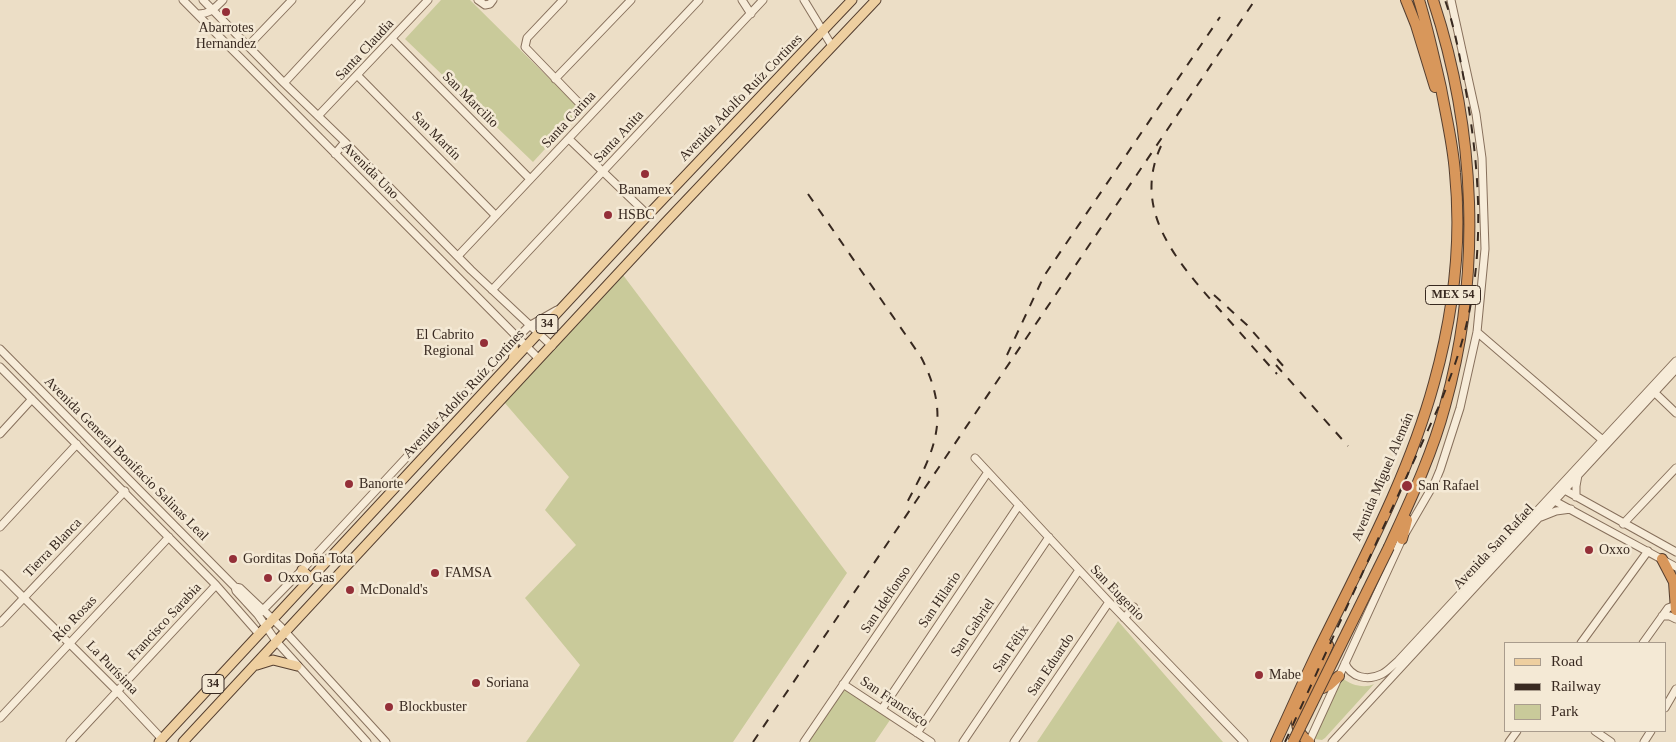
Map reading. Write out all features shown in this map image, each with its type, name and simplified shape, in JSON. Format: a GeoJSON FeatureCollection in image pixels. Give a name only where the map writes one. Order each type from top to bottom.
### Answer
{"type":"FeatureCollection","features":[{"type":"Feature","properties":{"kind":"highway"},"geometry":{"type":"LineString","coordinates":[[1406,0],[1447,120]]}},
{"type":"Feature","properties":{"kind":"highway","name":"Avenida Miguel Alemán"},"geometry":{"type":"LineString","coordinates":[[1276,742],[1406,464],[1435,382],[1451,309],[1456,269],[1456,173],[1431,40],[1419,0]]}},
{"type":"Feature","properties":{"kind":"highway","name":"MEX 54"},"geometry":{"type":"LineString","coordinates":[[1293,742],[1413,494],[1432,446],[1452,378],[1464,302],[1469,248],[1469,210],[1462,123],[1454,79],[1433,0]]}},
{"type":"Feature","properties":{"kind":"highway"},"geometry":{"type":"LineString","coordinates":[[1402,539],[1413,494]]}},
{"type":"Feature","properties":{"kind":"highway"},"geometry":{"type":"LineString","coordinates":[[1662,559],[1674,582],[1676,610]]}},
{"type":"Feature","properties":{"kind":"highway"},"geometry":{"type":"LineString","coordinates":[[1309,742],[1300,733],[1296,724],[1302,703],[1351,594],[1358,570]]}},
{"type":"Feature","properties":{"kind":"highway"},"geometry":{"type":"LineString","coordinates":[[1314,676],[1316,684],[1323,688],[1339,676]]}},
{"type":"Feature","properties":{"kind":"main road","name":"Avenida Adolfo Ruíz Cortines"},"geometry":{"type":"LineString","coordinates":[[161,740],[648,215],[852,0]]}},
{"type":"Feature","properties":{"kind":"main road","name":"34"},"geometry":{"type":"LineString","coordinates":[[183,742],[876,0]]}},
{"type":"Feature","properties":{"kind":"main road"},"geometry":{"type":"LineString","coordinates":[[513,360],[515,340]]}},
{"type":"Feature","properties":{"kind":"main road"},"geometry":{"type":"LineString","coordinates":[[302,570],[310,578]]}},
{"type":"Feature","properties":{"kind":"main road"},"geometry":{"type":"LineString","coordinates":[[252,667],[273,660],[297,666]]}},
{"type":"Feature","properties":{"kind":"street","name":"Avenida Uno"},"geometry":{"type":"LineString","coordinates":[[183,0],[461,281],[515,340],[527,346],[539,359]]}},
{"type":"Feature","properties":{"kind":"street","name":"Avenida Uno"},"geometry":{"type":"LineString","coordinates":[[203,0],[471,270],[552,346]]}},
{"type":"Feature","properties":{"kind":"street"},"geometry":{"type":"LineString","coordinates":[[198,14],[205,14],[213,10],[223,0]]}},
{"type":"Feature","properties":{"kind":"street"},"geometry":{"type":"LineString","coordinates":[[248,46],[292,0]]}},
{"type":"Feature","properties":{"kind":"street"},"geometry":{"type":"LineString","coordinates":[[284,83],[361,0]]}},
{"type":"Feature","properties":{"kind":"street","name":"Santa Claudia"},"geometry":{"type":"LineString","coordinates":[[318,116],[358,76],[428,0]]}},
{"type":"Feature","properties":{"kind":"street"},"geometry":{"type":"LineString","coordinates":[[478,0],[485,5],[490,4],[493,0]]}},
{"type":"Feature","properties":{"kind":"street"},"geometry":{"type":"LineString","coordinates":[[563,0],[527,38],[525,47],[580,104]]}},
{"type":"Feature","properties":{"kind":"street"},"geometry":{"type":"LineString","coordinates":[[555,79],[630,0]]}},
{"type":"Feature","properties":{"kind":"street","name":"Santa Carina"},"geometry":{"type":"LineString","coordinates":[[458,256],[698,0]]}},
{"type":"Feature","properties":{"kind":"street"},"geometry":{"type":"LineString","coordinates":[[742,0],[751,14]]}},
{"type":"Feature","properties":{"kind":"street","name":"Santa Anita"},"geometry":{"type":"LineString","coordinates":[[492,290],[763,0]]}},
{"type":"Feature","properties":{"kind":"street"},"geometry":{"type":"LineString","coordinates":[[804,0],[832,46]]}},
{"type":"Feature","properties":{"kind":"street"},"geometry":{"type":"LineString","coordinates":[[1309,742],[1402,539],[1440,470],[1460,408],[1477,332],[1485,249],[1482,158],[1474,105],[1452,0]]}},
{"type":"Feature","properties":{"kind":"street"},"geometry":{"type":"LineString","coordinates":[[212,28],[210,20],[213,10]]}},
{"type":"Feature","properties":{"kind":"street","name":"San Marcilio"},"geometry":{"type":"LineString","coordinates":[[392,39],[530,179]]}},
{"type":"Feature","properties":{"kind":"street","name":"San Martín"},"geometry":{"type":"LineString","coordinates":[[358,76],[495,215]]}},
{"type":"Feature","properties":{"kind":"street"},"geometry":{"type":"LineString","coordinates":[[569,139],[648,215]]}},
{"type":"Feature","properties":{"kind":"street"},"geometry":{"type":"LineString","coordinates":[[334,154],[345,142]]}},
{"type":"Feature","properties":{"kind":"street"},"geometry":{"type":"LineString","coordinates":[[461,281],[471,270]]}},
{"type":"Feature","properties":{"kind":"street"},"geometry":{"type":"LineString","coordinates":[[260,612],[302,570],[515,340],[529,326],[566,305]]}},
{"type":"Feature","properties":{"kind":"street"},"geometry":{"type":"LineString","coordinates":[[1477,332],[1604,441]]}},
{"type":"Feature","properties":{"kind":"street","name":"Avenida General Bonifacio Salinas Leal"},"geometry":{"type":"LineString","coordinates":[[0,348],[185,536],[235,586],[240,588],[270,623],[285,632],[386,742]]}},
{"type":"Feature","properties":{"kind":"street","name":"Avenida San Rafael"},"geometry":{"type":"LineString","coordinates":[[1345,663],[1350,672],[1359,677],[1372,678],[1386,672],[1551,499],[1652,390],[1676,361]]}},
{"type":"Feature","properties":{"kind":"street"},"geometry":{"type":"LineString","coordinates":[[0,367],[191,559],[259,634]]}},
{"type":"Feature","properties":{"kind":"street","name":"Avenida San Rafael"},"geometry":{"type":"LineString","coordinates":[[1652,390],[1676,369]]}},
{"type":"Feature","properties":{"kind":"street"},"geometry":{"type":"LineString","coordinates":[[1652,390],[1676,412]]}},
{"type":"Feature","properties":{"kind":"street"},"geometry":{"type":"LineString","coordinates":[[0,434],[32,399]]}},
{"type":"Feature","properties":{"kind":"street","name":"Avenida San Rafael"},"geometry":{"type":"LineString","coordinates":[[1561,488],[1578,474],[1604,441]]}},
{"type":"Feature","properties":{"kind":"street"},"geometry":{"type":"LineString","coordinates":[[0,527],[77,444]]}},
{"type":"Feature","properties":{"kind":"street"},"geometry":{"type":"LineString","coordinates":[[88,455],[97,445]]}},
{"type":"Feature","properties":{"kind":"street","name":"San Eugenio"},"geometry":{"type":"LineString","coordinates":[[975,458],[1124,618],[1244,742]]}},
{"type":"Feature","properties":{"kind":"street"},"geometry":{"type":"LineString","coordinates":[[1623,524],[1676,468]]}},
{"type":"Feature","properties":{"kind":"street","name":"San Idelfonso"},"geometry":{"type":"LineString","coordinates":[[804,742],[988,472]]}},
{"type":"Feature","properties":{"kind":"street"},"geometry":{"type":"LineString","coordinates":[[1576,497],[1578,474]]}},
{"type":"Feature","properties":{"kind":"street"},"geometry":{"type":"LineString","coordinates":[[1561,488],[1676,552]]}},
{"type":"Feature","properties":{"kind":"street","name":"Tierra Blanca"},"geometry":{"type":"LineString","coordinates":[[0,623],[125,492]]}},
{"type":"Feature","properties":{"kind":"street"},"geometry":{"type":"LineString","coordinates":[[1551,499],[1676,567]]}},
{"type":"Feature","properties":{"kind":"street","name":"Avenida San Rafael"},"geometry":{"type":"LineString","coordinates":[[1332,742],[1536,520],[1551,499]]}},
{"type":"Feature","properties":{"kind":"street","name":"San Hilario"},"geometry":{"type":"LineString","coordinates":[[882,709],[1020,505]]}},
{"type":"Feature","properties":{"kind":"street"},"geometry":{"type":"LineString","coordinates":[[1536,520],[1549,513],[1572,509]]}},
{"type":"Feature","properties":{"kind":"street"},"geometry":{"type":"LineString","coordinates":[[185,536],[191,559]]}},
{"type":"Feature","properties":{"kind":"street","name":"Río Rosas"},"geometry":{"type":"LineString","coordinates":[[0,718],[169,537]]}},
{"type":"Feature","properties":{"kind":"street","name":"San Gabriel"},"geometry":{"type":"LineString","coordinates":[[917,733],[1049,537]]}},
{"type":"Feature","properties":{"kind":"street"},"geometry":{"type":"LineString","coordinates":[[1582,642],[1648,551]]}},
{"type":"Feature","properties":{"kind":"street","name":"San Félix"},"geometry":{"type":"LineString","coordinates":[[963,742],[1079,570]]}},
{"type":"Feature","properties":{"kind":"street","name":"La Purísima"},"geometry":{"type":"LineString","coordinates":[[0,574],[117,691],[161,740]]}},
{"type":"Feature","properties":{"kind":"street","name":"Francisco Sarabia"},"geometry":{"type":"LineString","coordinates":[[70,742],[216,585]]}},
{"type":"Feature","properties":{"kind":"street","name":"San Eduardo"},"geometry":{"type":"LineString","coordinates":[[1014,742],[1109,602]]}},
{"type":"Feature","properties":{"kind":"street"},"geometry":{"type":"LineString","coordinates":[[1644,642],[1662,616],[1671,606],[1676,605]]}},
{"type":"Feature","properties":{"kind":"street"},"geometry":{"type":"LineString","coordinates":[[1124,618],[1134,607]]}},
{"type":"Feature","properties":{"kind":"street"},"geometry":{"type":"LineString","coordinates":[[1662,616],[1670,616],[1676,619]]}},
{"type":"Feature","properties":{"kind":"street","name":"Avenida General Bonifacio Salinas Leal"},"geometry":{"type":"LineString","coordinates":[[270,623],[276,641],[367,742]]}},
{"type":"Feature","properties":{"kind":"street","name":"San Francisco"},"geometry":{"type":"LineString","coordinates":[[843,684],[931,742]]}},
{"type":"Feature","properties":{"kind":"street"},"geometry":{"type":"LineString","coordinates":[[1666,706],[1676,689]]}},
{"type":"Feature","properties":{"kind":"street"},"geometry":{"type":"LineString","coordinates":[[1597,732],[1611,742]]}},
{"type":"Feature","properties":{"kind":"green space"},"geometry":{"type":"Polygon","coordinates":[[[441,0],[470,0],[581,110],[533,162],[405,39],[441,0]]]}},
{"type":"Feature","properties":{"kind":"green space"},"geometry":{"type":"Polygon","coordinates":[[[623,275],[847,573],[733,742],[526,742],[580,665],[525,598],[576,545],[545,510],[569,477],[504,402],[623,275]]]}},
{"type":"Feature","properties":{"kind":"green space"},"geometry":{"type":"Polygon","coordinates":[[[1118,621],[1223,742],[1037,742],[1118,621]]]}},
{"type":"Feature","properties":{"kind":"green space"},"geometry":{"type":"Polygon","coordinates":[[[1342,678],[1358,686],[1374,684],[1325,738],[1322,740],[1314,739],[1342,678]]]}},
{"type":"Feature","properties":{"kind":"green space"},"geometry":{"type":"Polygon","coordinates":[[[847,690],[890,720],[875,742],[808,742],[842,691],[847,690]]]}},
{"type":"Feature","properties":{"kind":"railway"},"geometry":{"type":"LineString","coordinates":[[753,742],[1255,0]]}},
{"type":"Feature","properties":{"kind":"railway"},"geometry":{"type":"LineString","coordinates":[[1285,742],[1439,406],[1456,361],[1469,314],[1477,253],[1478,191],[1467,97],[1452,24],[1445,0]]}},
{"type":"Feature","properties":{"kind":"railway"},"geometry":{"type":"LineString","coordinates":[[1007,355],[1044,276],[1220,17]]}},
{"type":"Feature","properties":{"kind":"railway"},"geometry":{"type":"LineString","coordinates":[[1161,146],[1153,170],[1152,192],[1155,214],[1163,234],[1174,254],[1188,272],[1277,374]]}},
{"type":"Feature","properties":{"kind":"railway"},"geometry":{"type":"LineString","coordinates":[[808,194],[921,357],[930,378],[936,398],[936,433],[925,468],[905,506]]}},
{"type":"Feature","properties":{"kind":"railway"},"geometry":{"type":"LineString","coordinates":[[1214,295],[1247,325],[1285,368]]}},
{"type":"Feature","properties":{"kind":"railway"},"geometry":{"type":"LineString","coordinates":[[1276,365],[1348,446]]}},
{"type":"Feature","properties":{"kind":"place","name":"Abarrotes Hernandez"},"geometry":{"type":"Point","coordinates":[226,12]}},
{"type":"Feature","properties":{"kind":"place","name":"Banamex"},"geometry":{"type":"Point","coordinates":[645,174]}},
{"type":"Feature","properties":{"kind":"place","name":"HSBC"},"geometry":{"type":"Point","coordinates":[608,215]}},
{"type":"Feature","properties":{"kind":"place","name":"El Cabrito Regional"},"geometry":{"type":"Point","coordinates":[484,343]}},
{"type":"Feature","properties":{"kind":"place","name":"Banorte"},"geometry":{"type":"Point","coordinates":[349,484]}},
{"type":"Feature","properties":{"kind":"place","name":"San Rafael"},"geometry":{"type":"Point","coordinates":[1407,486]}},
{"type":"Feature","properties":{"kind":"place","name":"Oxxo"},"geometry":{"type":"Point","coordinates":[1589,550]}},
{"type":"Feature","properties":{"kind":"place","name":"Gorditas Doña Tota"},"geometry":{"type":"Point","coordinates":[233,559]}},
{"type":"Feature","properties":{"kind":"place","name":"FAMSA"},"geometry":{"type":"Point","coordinates":[435,573]}},
{"type":"Feature","properties":{"kind":"place","name":"Oxxo Gas"},"geometry":{"type":"Point","coordinates":[268,578]}},
{"type":"Feature","properties":{"kind":"place","name":"McDonald's"},"geometry":{"type":"Point","coordinates":[350,590]}},
{"type":"Feature","properties":{"kind":"place","name":"Mabe"},"geometry":{"type":"Point","coordinates":[1259,675]}},
{"type":"Feature","properties":{"kind":"place","name":"Soriana"},"geometry":{"type":"Point","coordinates":[476,683]}},
{"type":"Feature","properties":{"kind":"place","name":"Blockbuster"},"geometry":{"type":"Point","coordinates":[389,707]}}]}
